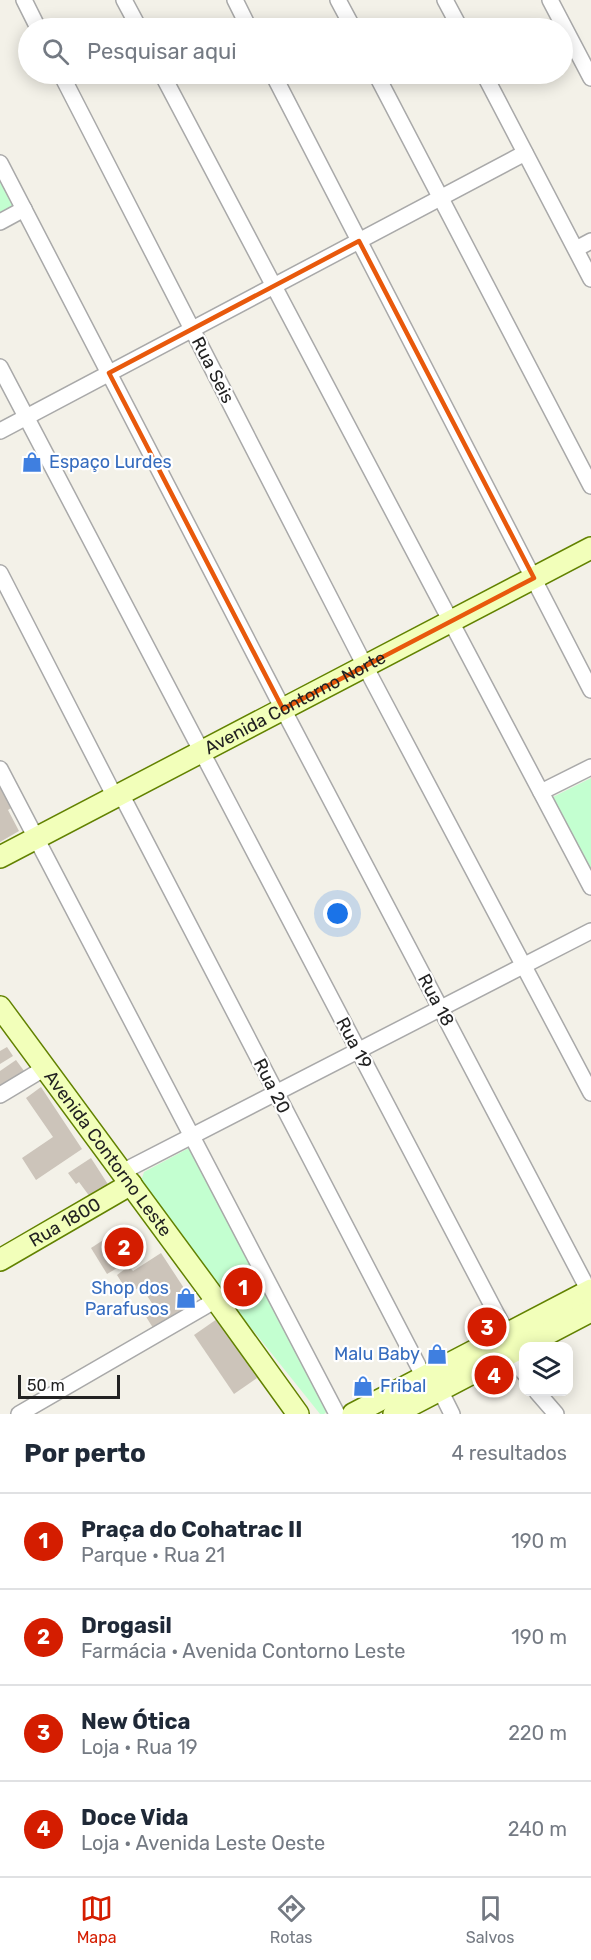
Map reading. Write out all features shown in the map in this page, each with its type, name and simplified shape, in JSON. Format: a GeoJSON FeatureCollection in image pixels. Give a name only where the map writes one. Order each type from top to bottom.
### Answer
{"type":"FeatureCollection","features":[{"type":"Feature","properties":{"kind":"main road","name":"Avenida Contorno Norte"},"geometry":{"type":"LineString","coordinates":[[0,857],[591,548]]}},
{"type":"Feature","properties":{"kind":"main road","name":"Avenida Contorno Leste"},"geometry":{"type":"LineString","coordinates":[[0,1007],[298,1414]]}},
{"type":"Feature","properties":{"kind":"main road","name":"Rua 1800"},"geometry":{"type":"LineString","coordinates":[[0,1260],[126,1178]]}},
{"type":"Feature","properties":{"kind":"main road"},"geometry":{"type":"LineString","coordinates":[[353,1414],[432,1384],[590,1298]]}},
{"type":"Feature","properties":{"kind":"main road","name":"Avenida Contorno Leste"},"geometry":{"type":"LineString","coordinates":[[216,1300],[314,1414]]}},
{"type":"Feature","properties":{"kind":"main road"},"geometry":{"type":"LineString","coordinates":[[394,1414],[432,1384]]}},
{"type":"Feature","properties":{"kind":"street"},"geometry":{"type":"LineString","coordinates":[[24,0],[33,18]]}},
{"type":"Feature","properties":{"kind":"street"},"geometry":{"type":"LineString","coordinates":[[124,0],[134,18]]}},
{"type":"Feature","properties":{"kind":"street"},"geometry":{"type":"LineString","coordinates":[[235,0],[244,18]]}},
{"type":"Feature","properties":{"kind":"street"},"geometry":{"type":"LineString","coordinates":[[338,0],[347,18]]}},
{"type":"Feature","properties":{"kind":"street"},"geometry":{"type":"LineString","coordinates":[[445,0],[455,18]]}},
{"type":"Feature","properties":{"kind":"street"},"geometry":{"type":"LineString","coordinates":[[549,0],[559,18]]}},
{"type":"Feature","properties":{"kind":"street"},"geometry":{"type":"LineString","coordinates":[[573,45],[591,78]]}},
{"type":"Feature","properties":{"kind":"street","name":"Rua Seis"},"geometry":{"type":"LineString","coordinates":[[66,84],[365,666],[591,1093]]}},
{"type":"Feature","properties":{"kind":"street"},"geometry":{"type":"LineString","coordinates":[[167,84],[591,887]]}},
{"type":"Feature","properties":{"kind":"street"},"geometry":{"type":"LineString","coordinates":[[278,84],[591,690]]}},
{"type":"Feature","properties":{"kind":"street"},"geometry":{"type":"LineString","coordinates":[[381,84],[591,486]]}},
{"type":"Feature","properties":{"kind":"street"},"geometry":{"type":"LineString","coordinates":[[489,84],[591,279]]}},
{"type":"Feature","properties":{"kind":"street"},"geometry":{"type":"LineString","coordinates":[[0,431],[525,153]]}},
{"type":"Feature","properties":{"kind":"street","name":"Rua 18"},"geometry":{"type":"LineString","coordinates":[[0,163],[590,1298]]}},
{"type":"Feature","properties":{"kind":"street"},"geometry":{"type":"LineString","coordinates":[[0,222],[24,209]]}},
{"type":"Feature","properties":{"kind":"street"},"geometry":{"type":"LineString","coordinates":[[576,249],[591,242]]}},
{"type":"Feature","properties":{"kind":"street","name":"Rua 19"},"geometry":{"type":"LineString","coordinates":[[0,367],[358,1050],[519,1363]]}},
{"type":"Feature","properties":{"kind":"street","name":"Rua 20"},"geometry":{"type":"LineString","coordinates":[[0,573],[432,1384],[452,1414]]}},
{"type":"Feature","properties":{"kind":"street"},"geometry":{"type":"LineString","coordinates":[[541,792],[591,767]]}},
{"type":"Feature","properties":{"kind":"street"},"geometry":{"type":"LineString","coordinates":[[0,769],[337,1414]]}},
{"type":"Feature","properties":{"kind":"street"},"geometry":{"type":"LineString","coordinates":[[126,1178],[191,1136],[591,931]]}},
{"type":"Feature","properties":{"kind":"street"},"geometry":{"type":"LineString","coordinates":[[0,1095],[45,1068]]}},
{"type":"Feature","properties":{"kind":"street"},"geometry":{"type":"LineString","coordinates":[[19,1414],[216,1300]]}},
{"type":"Feature","properties":{"kind":"street"},"geometry":{"type":"LineString","coordinates":[[540,1396],[556,1414]]}},
{"type":"Feature","properties":{"kind":"highlighted area"},"geometry":{"type":"Polygon","coordinates":[[[359,241],[534,578],[283,709],[109,373],[359,241]]]}},
{"type":"Feature","properties":{"kind":"green space"},"geometry":{"type":"Polygon","coordinates":[[[0,171],[18,206],[0,215],[0,171]]]}},
{"type":"Feature","properties":{"kind":"green space"},"geometry":{"type":"Polygon","coordinates":[[[591,778],[591,874],[551,798],[591,778]]]}},
{"type":"Feature","properties":{"kind":"green space"},"geometry":{"type":"Polygon","coordinates":[[[189,1148],[261,1274],[329,1410],[324,1414],[320,1414],[228,1299],[141,1181],[144,1172],[189,1148]]]}},
{"type":"Feature","properties":{"kind":"building"},"geometry":{"type":"Polygon","coordinates":[[[0,787],[19,831],[0,842],[0,787]]]}},
{"type":"Feature","properties":{"kind":"building"},"geometry":{"type":"Polygon","coordinates":[[[7,1047],[13,1056],[0,1064],[0,1051],[7,1047]]]}},
{"type":"Feature","properties":{"kind":"building"},"geometry":{"type":"Polygon","coordinates":[[[16,1060],[27,1075],[0,1093],[0,1071],[16,1060]]]}},
{"type":"Feature","properties":{"kind":"building"},"geometry":{"type":"Polygon","coordinates":[[[41,1087],[82,1149],[36,1180],[22,1158],[53,1137],[26,1098],[41,1087]]]}},
{"type":"Feature","properties":{"kind":"building"},"geometry":{"type":"Polygon","coordinates":[[[91,1158],[111,1189],[93,1201],[79,1182],[76,1184],[68,1173],[91,1158]]]}},
{"type":"Feature","properties":{"kind":"building"},"geometry":{"type":"Polygon","coordinates":[[[117,1231],[134,1258],[107,1274],[91,1248],[117,1231]]]}},
{"type":"Feature","properties":{"kind":"building"},"geometry":{"type":"Polygon","coordinates":[[[161,1253],[195,1305],[155,1331],[143,1312],[153,1305],[141,1286],[129,1294],[117,1275],[129,1266],[133,1271],[161,1253]]]}},
{"type":"Feature","properties":{"kind":"building"},"geometry":{"type":"Polygon","coordinates":[[[217,1319],[257,1378],[234,1394],[194,1335],[217,1319]]]}},
{"type":"Feature","properties":{"kind":"place","name":"Espaço Lurdes"},"geometry":{"type":"Point","coordinates":[32,462]}},
{"type":"Feature","properties":{"kind":"place","name":"Drogasil"},"geometry":{"type":"Point","coordinates":[124,1247]}},
{"type":"Feature","properties":{"kind":"place","name":"Praça do Cohatrac II"},"geometry":{"type":"Point","coordinates":[243,1287]}},
{"type":"Feature","properties":{"kind":"place","name":"Shop dos Parafusos"},"geometry":{"type":"Point","coordinates":[186,1298]}},
{"type":"Feature","properties":{"kind":"place","name":"New Ótica"},"geometry":{"type":"Point","coordinates":[487,1327]}},
{"type":"Feature","properties":{"kind":"place","name":"Malu Baby"},"geometry":{"type":"Point","coordinates":[437,1354]}},
{"type":"Feature","properties":{"kind":"place","name":"Doce Vida"},"geometry":{"type":"Point","coordinates":[494,1375]}},
{"type":"Feature","properties":{"kind":"place","name":"Fribal"},"geometry":{"type":"Point","coordinates":[363,1386]}}]}
